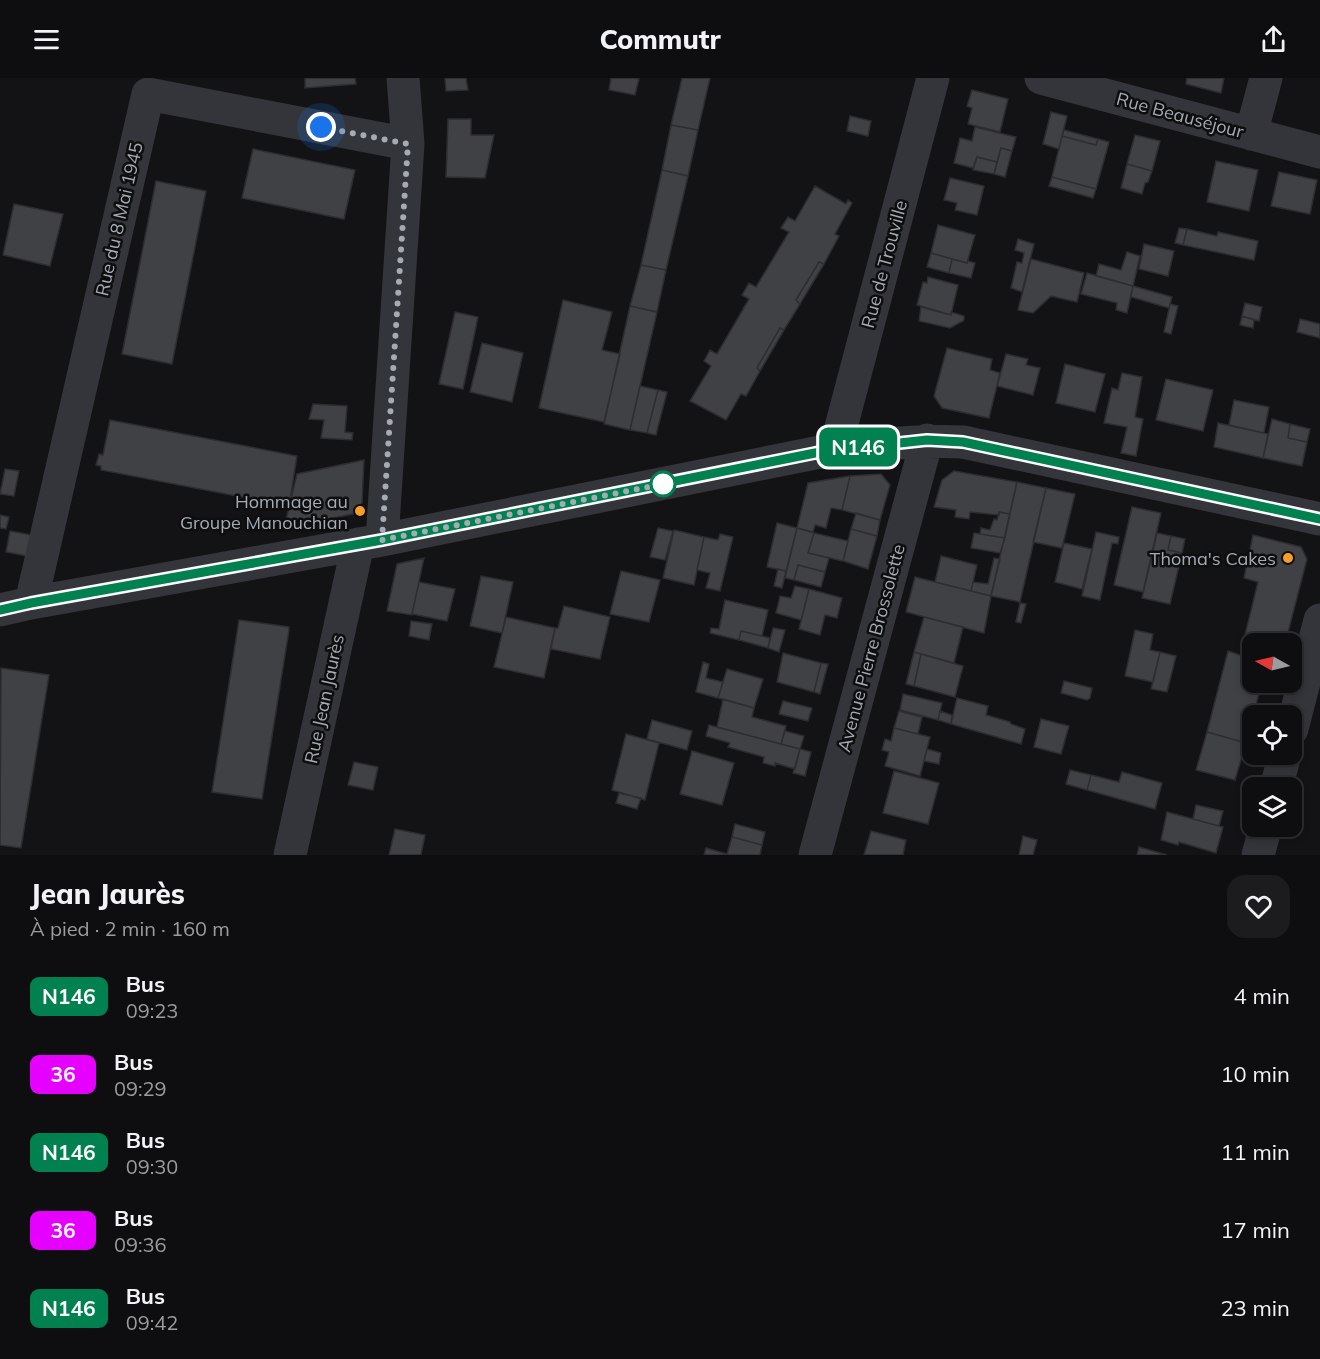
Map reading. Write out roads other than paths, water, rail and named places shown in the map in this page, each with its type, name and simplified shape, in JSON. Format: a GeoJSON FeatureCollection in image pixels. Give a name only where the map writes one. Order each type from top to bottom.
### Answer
{"type":"FeatureCollection","features":[{"type":"Feature","properties":{"kind":"street","name":"Rue Jean Jaurès"},"geometry":{"type":"LineString","coordinates":[[291,855],[370,542],[408,144],[403,78]]}},
{"type":"Feature","properties":{"kind":"street","name":"Rue de Trouville"},"geometry":{"type":"LineString","coordinates":[[835,450],[933,78]]}},
{"type":"Feature","properties":{"kind":"street","name":"Rue Beauséjour"},"geometry":{"type":"LineString","coordinates":[[1041,78],[1320,152]]}},
{"type":"Feature","properties":{"kind":"street"},"geometry":{"type":"LineString","coordinates":[[1251,134],[1266,78]]}},
{"type":"Feature","properties":{"kind":"street","name":"Rue du 8 Mai 1945"},"geometry":{"type":"LineString","coordinates":[[15,606],[148,94],[408,144]]}},
{"type":"Feature","properties":{"kind":"street"},"geometry":{"type":"LineString","coordinates":[[15,606],[370,542],[835,450],[927,440],[963,442],[1320,519]]}},
{"type":"Feature","properties":{"kind":"street","name":"Avenue Pierre Brossolette"},"geometry":{"type":"LineString","coordinates":[[815,855],[927,440]]}},
{"type":"Feature","properties":{"kind":"street"},"geometry":{"type":"LineString","coordinates":[[1298,705],[1320,620]]}},
{"type":"Feature","properties":{"kind":"street"},"geometry":{"type":"LineString","coordinates":[[1258,855],[1263,837]]}},
{"type":"Feature","properties":{"kind":"place","name":"Hommage au Groupe Manouchian"},"geometry":{"type":"Point","coordinates":[360,511]}},
{"type":"Feature","properties":{"kind":"place","name":"Thoma's Cakes"},"geometry":{"type":"Point","coordinates":[1288,558]}}]}
